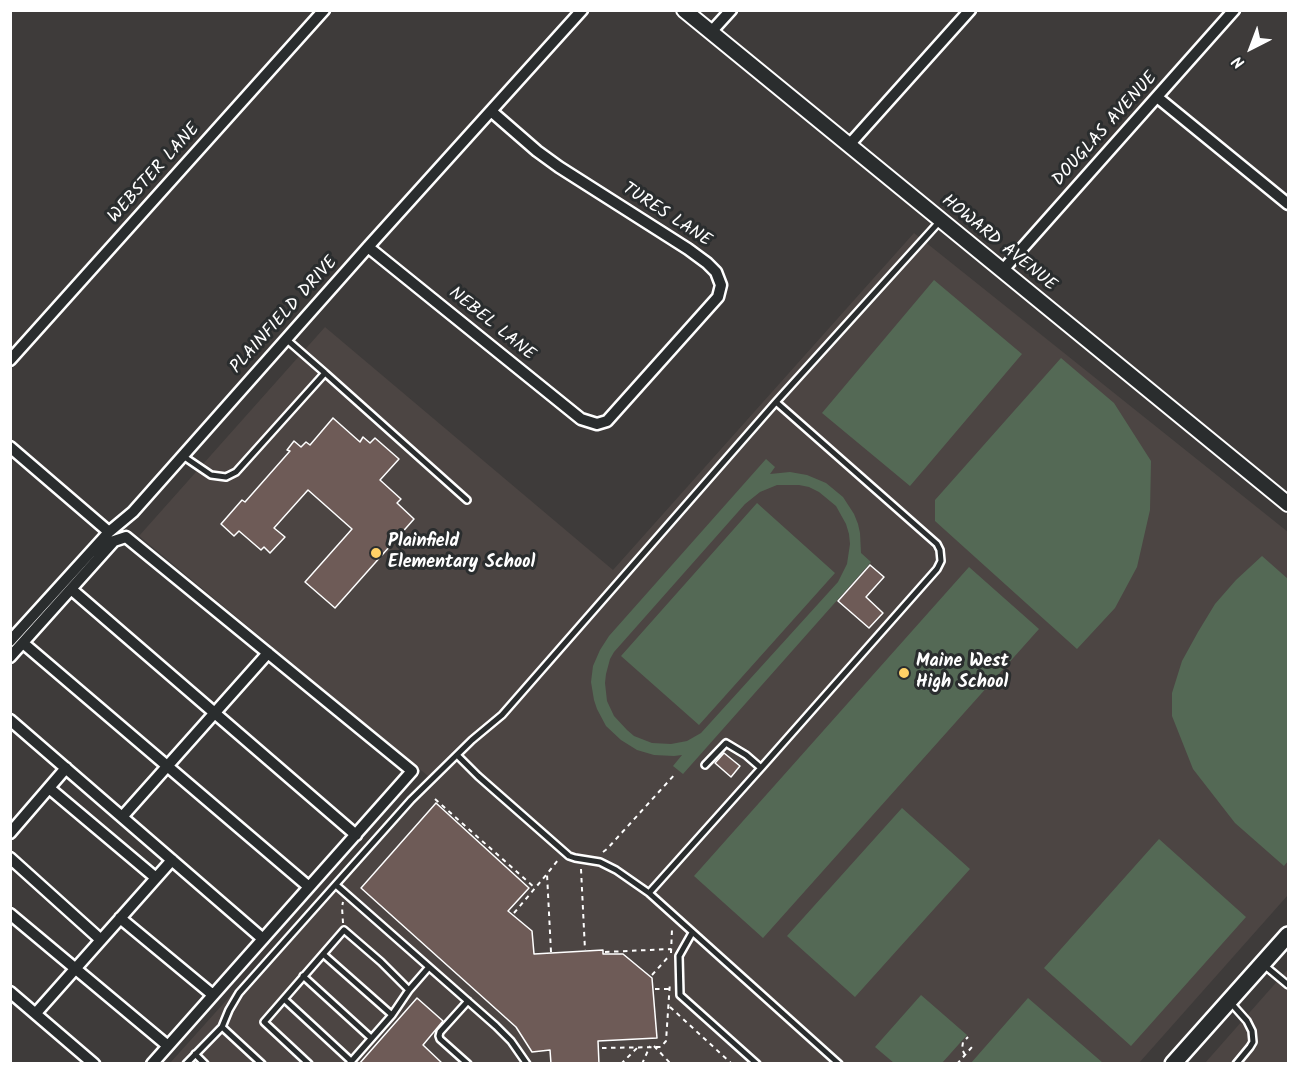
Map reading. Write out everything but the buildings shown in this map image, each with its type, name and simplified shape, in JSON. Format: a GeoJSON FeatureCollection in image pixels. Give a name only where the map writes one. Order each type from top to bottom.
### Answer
{"type":"FeatureCollection","features":[{"type":"Feature","properties":{"kind":"main road"},"geometry":{"type":"LineString","coordinates":[[1173,1064],[1288,935]]}},
{"type":"Feature","properties":{"kind":"street","name":"WEBSTER LANE"},"geometry":{"type":"LineString","coordinates":[[10,360],[324,10]]}},
{"type":"Feature","properties":{"kind":"street","name":"PLAINFIELD DRIVE"},"geometry":{"type":"LineString","coordinates":[[10,641],[109,532],[133,512],[582,10]]}},
{"type":"Feature","properties":{"kind":"street","name":"HOWARD AVENUE"},"geometry":{"type":"LineString","coordinates":[[684,10],[1288,504]]}},
{"type":"Feature","properties":{"kind":"street"},"geometry":{"type":"LineString","coordinates":[[711,33],[731,10]]}},
{"type":"Feature","properties":{"kind":"street"},"geometry":{"type":"LineString","coordinates":[[849,145],[970,10]]}},
{"type":"Feature","properties":{"kind":"street","name":"DOUGLAS AVENUE"},"geometry":{"type":"LineString","coordinates":[[1002,271],[1234,10]]}},
{"type":"Feature","properties":{"kind":"street"},"geometry":{"type":"LineString","coordinates":[[1157,97],[1288,204]]}},
{"type":"Feature","properties":{"kind":"street","name":"TURES LANE"},"geometry":{"type":"LineString","coordinates":[[491,111],[559,167],[707,263],[716,272],[721,285],[718,297],[710,306],[607,421],[597,424]]}},
{"type":"Feature","properties":{"kind":"street","name":"NEBEL LANE"},"geometry":{"type":"LineString","coordinates":[[368,247],[581,419],[597,424]]}},
{"type":"Feature","properties":{"kind":"street"},"geometry":{"type":"LineString","coordinates":[[10,447],[109,532]]}},
{"type":"Feature","properties":{"kind":"street"},"geometry":{"type":"LineString","coordinates":[[10,657],[114,541],[126,537],[412,771],[152,1064]]}},
{"type":"Feature","properties":{"kind":"street"},"geometry":{"type":"LineString","coordinates":[[71,589],[356,835]]}},
{"type":"Feature","properties":{"kind":"street"},"geometry":{"type":"LineString","coordinates":[[23,643],[309,887]]}},
{"type":"Feature","properties":{"kind":"street"},"geometry":{"type":"LineString","coordinates":[[122,817],[268,653]]}},
{"type":"Feature","properties":{"kind":"street"},"geometry":{"type":"LineString","coordinates":[[10,720],[263,939]]}},
{"type":"Feature","properties":{"kind":"street"},"geometry":{"type":"LineString","coordinates":[[12,828],[66,768]]}},
{"type":"Feature","properties":{"kind":"street"},"geometry":{"type":"LineString","coordinates":[[49,788],[156,878]]}},
{"type":"Feature","properties":{"kind":"street"},"geometry":{"type":"LineString","coordinates":[[10,858],[101,940]]}},
{"type":"Feature","properties":{"kind":"street"},"geometry":{"type":"LineString","coordinates":[[36,1013],[172,860]]}},
{"type":"Feature","properties":{"kind":"street"},"geometry":{"type":"LineString","coordinates":[[10,914],[168,1046]]}},
{"type":"Feature","properties":{"kind":"street"},"geometry":{"type":"LineString","coordinates":[[120,918],[213,995]]}},
{"type":"Feature","properties":{"kind":"street"},"geometry":{"type":"LineString","coordinates":[[10,992],[94,1064]]}},
{"type":"Feature","properties":{"kind":"lane"},"geometry":{"type":"LineString","coordinates":[[186,1064],[222,1027],[239,993],[411,800],[472,740],[502,715],[776,402],[941,220]]}},
{"type":"Feature","properties":{"kind":"lane"},"geometry":{"type":"LineString","coordinates":[[286,339],[467,500]]}},
{"type":"Feature","properties":{"kind":"lane"},"geometry":{"type":"LineString","coordinates":[[183,456],[211,475],[226,477],[236,472],[325,373]]}},
{"type":"Feature","properties":{"kind":"lane"},"geometry":{"type":"LineString","coordinates":[[649,893],[940,565],[940,550],[932,540],[776,402]]}},
{"type":"Feature","properties":{"kind":"lane"},"geometry":{"type":"LineString","coordinates":[[705,765],[726,743],[746,755],[761,768]]}},
{"type":"Feature","properties":{"kind":"lane"},"geometry":{"type":"LineString","coordinates":[[457,755],[569,856],[600,862],[649,893],[839,1064]]}},
{"type":"Feature","properties":{"kind":"lane"},"geometry":{"type":"LineString","coordinates":[[336,885],[511,1041],[527,1064]]}},
{"type":"Feature","properties":{"kind":"lane"},"geometry":{"type":"LineString","coordinates":[[309,1064],[264,1022],[344,930],[409,990]]}},
{"type":"Feature","properties":{"kind":"lane"},"geometry":{"type":"LineString","coordinates":[[692,933],[679,956],[680,996],[757,1064]]}},
{"type":"Feature","properties":{"kind":"lane"},"geometry":{"type":"LineString","coordinates":[[323,954],[392,1015]]}},
{"type":"Feature","properties":{"kind":"lane"},"geometry":{"type":"LineString","coordinates":[[1262,964],[1288,985]]}},
{"type":"Feature","properties":{"kind":"lane"},"geometry":{"type":"LineString","coordinates":[[284,999],[350,1062],[392,1015],[409,990],[429,968]]}},
{"type":"Feature","properties":{"kind":"lane"},"geometry":{"type":"LineString","coordinates":[[303,976],[371,1038]]}},
{"type":"Feature","properties":{"kind":"lane"},"geometry":{"type":"LineString","coordinates":[[468,1001],[439,1036],[468,1064]]}},
{"type":"Feature","properties":{"kind":"lane"},"geometry":{"type":"LineString","coordinates":[[1230,1001],[1247,1021],[1253,1042],[1236,1064]]}},
{"type":"Feature","properties":{"kind":"lane"},"geometry":{"type":"LineString","coordinates":[[222,1027],[262,1064]]}},
{"type":"Feature","properties":{"kind":"lane"},"geometry":{"type":"LineString","coordinates":[[195,1054],[205,1064]]}},
{"type":"Feature","properties":{"kind":"path"},"geometry":{"type":"LineString","coordinates":[[603,852],[676,772]]}},
{"type":"Feature","properties":{"kind":"path"},"geometry":{"type":"LineString","coordinates":[[435,799],[535,888]]}},
{"type":"Feature","properties":{"kind":"path"},"geometry":{"type":"LineString","coordinates":[[514,913],[558,860]]}},
{"type":"Feature","properties":{"kind":"path"},"geometry":{"type":"LineString","coordinates":[[581,869],[585,950]]}},
{"type":"Feature","properties":{"kind":"path"},"geometry":{"type":"LineString","coordinates":[[547,874],[551,952]]}},
{"type":"Feature","properties":{"kind":"path"},"geometry":{"type":"LineString","coordinates":[[343,902],[344,930]]}},
{"type":"Feature","properties":{"kind":"path"},"geometry":{"type":"LineString","coordinates":[[670,966],[672,928]]}},
{"type":"Feature","properties":{"kind":"path"},"geometry":{"type":"LineString","coordinates":[[605,952],[671,950]]}},
{"type":"Feature","properties":{"kind":"path"},"geometry":{"type":"LineString","coordinates":[[652,975],[671,954]]}},
{"type":"Feature","properties":{"kind":"path"},"geometry":{"type":"LineString","coordinates":[[602,1048],[661,1047],[666,1041],[670,977]]}},
{"type":"Feature","properties":{"kind":"path"},"geometry":{"type":"LineString","coordinates":[[655,989],[669,989]]}},
{"type":"Feature","properties":{"kind":"path"},"geometry":{"type":"LineString","coordinates":[[669,1006],[732,1064]]}},
{"type":"Feature","properties":{"kind":"path"},"geometry":{"type":"LineString","coordinates":[[965,1054],[962,1049],[963,1042],[968,1037]]}},
{"type":"Feature","properties":{"kind":"path"},"geometry":{"type":"LineString","coordinates":[[642,1064],[650,1046]]}},
{"type":"Feature","properties":{"kind":"path"},"geometry":{"type":"LineString","coordinates":[[654,1046],[671,1064]]}},
{"type":"Feature","properties":{"kind":"path"},"geometry":{"type":"LineString","coordinates":[[621,1064],[638,1047]]}},
{"type":"Feature","properties":{"kind":"path"},"geometry":{"type":"LineString","coordinates":[[957,1064],[972,1047]]}},
{"type":"Feature","properties":{"kind":"shaded area","name":"Maine West High School"},"geometry":{"type":"Polygon","coordinates":[[[914,233],[1288,532],[1288,895],[1139,1063],[170,1063],[428,776],[139,536],[325,327],[613,570],[914,233]]]}},
{"type":"Feature","properties":{"kind":"shaded area"},"geometry":{"type":"Polygon","coordinates":[[[1288,969],[1288,1063],[1205,1063],[1288,969]]]}},
{"type":"Feature","properties":{"kind":"green space"},"geometry":{"type":"Polygon","coordinates":[[[934,280],[1022,354],[910,486],[822,413],[934,280]]]}},
{"type":"Feature","properties":{"kind":"green space"},"geometry":{"type":"Polygon","coordinates":[[[1061,358],[1114,403],[1151,461],[1150,510],[1137,567],[1115,608],[1077,649],[935,521],[935,500],[1061,358]]]}},
{"type":"Feature","properties":{"kind":"green space"},"geometry":{"type":"Polygon","coordinates":[[[766,459],[775,467],[770,474],[790,472],[807,475],[826,483],[843,497],[854,514],[860,533],[861,553],[871,562],[683,774],[673,766],[682,755],[654,755],[637,750],[621,740],[606,726],[597,709],[591,682],[593,666],[609,636],[766,459]],[[777,485],[760,492],[745,504],[614,652],[606,674],[607,701],[614,716],[634,736],[652,743],[671,744],[687,741],[701,733],[838,582],[847,564],[850,544],[846,524],[836,506],[819,492],[799,485],[777,485]]]}},
{"type":"Feature","properties":{"kind":"green space"},"geometry":{"type":"Polygon","coordinates":[[[757,503],[835,573],[699,725],[621,656],[757,503]]]}},
{"type":"Feature","properties":{"kind":"green space"},"geometry":{"type":"Polygon","coordinates":[[[1262,556],[1288,579],[1288,861],[1284,866],[1235,823],[1193,769],[1172,716],[1172,693],[1182,661],[1198,632],[1215,604],[1262,556]]]}},
{"type":"Feature","properties":{"kind":"green space"},"geometry":{"type":"Polygon","coordinates":[[[969,567],[1039,629],[763,938],[694,876],[969,567]]]}},
{"type":"Feature","properties":{"kind":"green space"},"geometry":{"type":"Polygon","coordinates":[[[902,808],[970,869],[855,997],[787,936],[902,808]]]}},
{"type":"Feature","properties":{"kind":"green space"},"geometry":{"type":"Polygon","coordinates":[[[1159,839],[1246,917],[1131,1046],[1044,968],[1159,839]]]}},
{"type":"Feature","properties":{"kind":"green space"},"geometry":{"type":"Polygon","coordinates":[[[921,995],[967,1035],[942,1063],[894,1063],[875,1047],[921,995]]]}},
{"type":"Feature","properties":{"kind":"green space"},"geometry":{"type":"Polygon","coordinates":[[[1028,998],[1103,1063],[971,1063],[1028,998]]]}},
{"type":"Feature","properties":{"kind":"place","name":"Plainfield Elementary School"},"geometry":{"type":"Point","coordinates":[376,553]}},
{"type":"Feature","properties":{"kind":"place","name":"Maine West High School"},"geometry":{"type":"Point","coordinates":[904,673]}}]}
